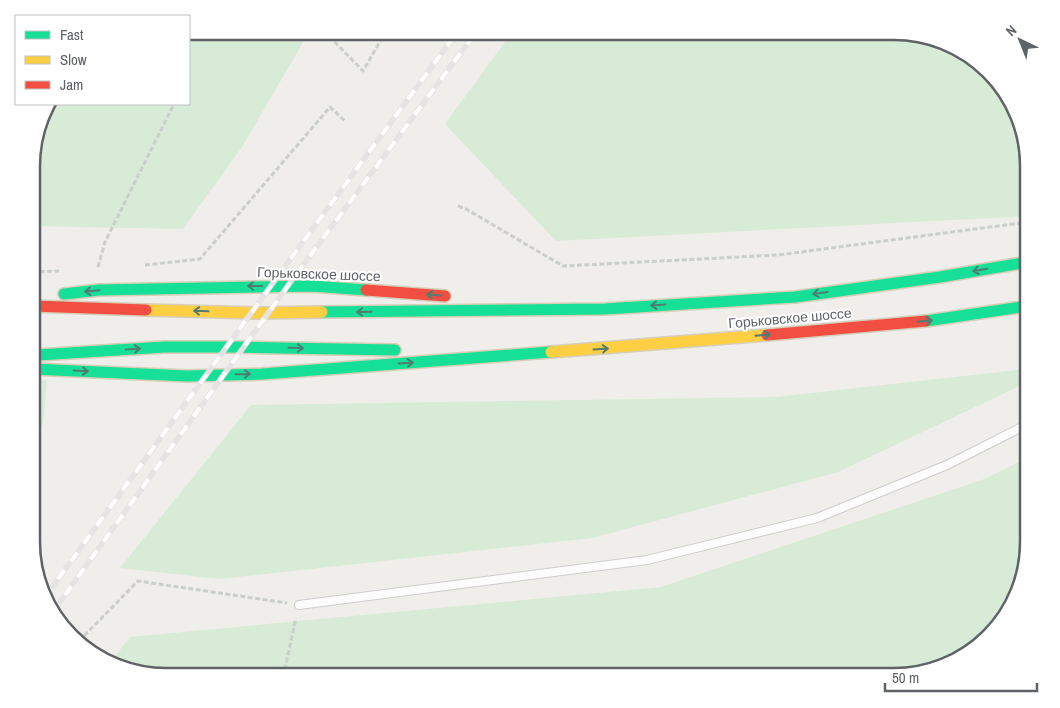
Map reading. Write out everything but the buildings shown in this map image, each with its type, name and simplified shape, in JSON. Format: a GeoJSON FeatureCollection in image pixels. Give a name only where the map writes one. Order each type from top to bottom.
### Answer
{"type":"FeatureCollection","features":[{"type":"Feature","properties":{"kind":"main road","name":"Горьковское шоссе"},"geometry":{"type":"LineString","coordinates":[[40,306],[259,313],[605,309],[794,297],[940,277],[1020,263]]}},
{"type":"Feature","properties":{"kind":"main road","name":"Горьковское шоссе"},"geometry":{"type":"LineString","coordinates":[[42,296],[99,290],[312,286],[458,297]]}},
{"type":"Feature","properties":{"kind":"main road","name":"Горьковское шоссе"},"geometry":{"type":"LineString","coordinates":[[478,299],[605,309]]}},
{"type":"Feature","properties":{"kind":"main road","name":"Горьковское шоссе"},"geometry":{"type":"LineString","coordinates":[[40,368],[187,376],[262,374],[928,321],[1020,307]]}},
{"type":"Feature","properties":{"kind":"main road"},"geometry":{"type":"LineString","coordinates":[[40,355],[164,347],[403,350]]}},
{"type":"Feature","properties":{"kind":"main road","name":"Горьковское шоссе"},"geometry":{"type":"LineString","coordinates":[[433,350],[553,352]]}},
{"type":"Feature","properties":{"kind":"lane"},"geometry":{"type":"LineString","coordinates":[[299,605],[647,560],[817,518],[947,465],[1020,428]]}},
{"type":"Feature","properties":{"kind":"path"},"geometry":{"type":"LineString","coordinates":[[333,40],[363,71],[381,40]]}},
{"type":"Feature","properties":{"kind":"path"},"geometry":{"type":"LineString","coordinates":[[99,290],[98,270],[105,242],[174,105]]}},
{"type":"Feature","properties":{"kind":"path"},"geometry":{"type":"LineString","coordinates":[[144,265],[200,259],[330,108],[346,122]]}},
{"type":"Feature","properties":{"kind":"path"},"geometry":{"type":"LineString","coordinates":[[458,206],[563,266],[778,255],[1020,223]]}},
{"type":"Feature","properties":{"kind":"path"},"geometry":{"type":"LineString","coordinates":[[40,272],[60,271]]}},
{"type":"Feature","properties":{"kind":"path"},"geometry":{"type":"LineString","coordinates":[[83,637],[138,581],[299,605],[285,668]]}},
{"type":"Feature","properties":{"kind":"green space"},"geometry":{"type":"Polygon","coordinates":[[[190,40],[304,40],[242,147],[183,229],[40,226],[41,149],[44,133],[56,105],[190,105],[190,40]]]}},
{"type":"Feature","properties":{"kind":"green space"},"geometry":{"type":"Polygon","coordinates":[[[506,40],[911,41],[927,44],[964,61],[983,77],[1003,103],[1018,141],[1020,157],[1020,216],[556,241],[445,124],[506,40]]]}},
{"type":"Feature","properties":{"kind":"green space"},"geometry":{"type":"Polygon","coordinates":[[[1020,370],[1020,386],[838,472],[592,538],[220,579],[120,568],[251,405],[776,397],[1020,370]]]}},
{"type":"Feature","properties":{"kind":"green space"},"geometry":{"type":"Polygon","coordinates":[[[40,380],[47,380],[43,424],[40,426],[40,380]]]}},
{"type":"Feature","properties":{"kind":"green space"},"geometry":{"type":"Polygon","coordinates":[[[1020,462],[1020,551],[1018,567],[1007,598],[989,625],[971,642],[957,651],[927,664],[903,668],[166,668],[133,664],[115,656],[130,637],[661,587],[982,480],[1020,462]]]}},
{"type":"Feature","properties":{"kind":"railway"},"geometry":{"type":"LineString","coordinates":[[50,590],[451,40]]}},
{"type":"Feature","properties":{"kind":"railway"},"geometry":{"type":"LineString","coordinates":[[57,606],[292,280],[470,40]]}},
{"type":"Feature","properties":{"kind":"traffic: fast"},"geometry":{"type":"LineString","coordinates":[[322,312],[605,309],[795,297],[940,277],[1020,263]]}},
{"type":"Feature","properties":{"kind":"traffic: fast"},"geometry":{"type":"LineString","coordinates":[[64,294],[99,290],[312,286],[366,290]]}},
{"type":"Feature","properties":{"kind":"traffic: fast"},"geometry":{"type":"LineString","coordinates":[[926,321],[1020,307]]}},
{"type":"Feature","properties":{"kind":"traffic: fast"},"geometry":{"type":"LineString","coordinates":[[40,355],[164,347],[395,350]]}},
{"type":"Feature","properties":{"kind":"traffic: fast"},"geometry":{"type":"LineString","coordinates":[[40,369],[187,376],[262,374],[551,352]]}},
{"type":"Feature","properties":{"kind":"traffic: slow"},"geometry":{"type":"LineString","coordinates":[[146,310],[259,313],[322,312]]}},
{"type":"Feature","properties":{"kind":"traffic: slow"},"geometry":{"type":"LineString","coordinates":[[551,352],[767,335]]}},
{"type":"Feature","properties":{"kind":"traffic: jam"},"geometry":{"type":"LineString","coordinates":[[366,290],[445,296]]}},
{"type":"Feature","properties":{"kind":"traffic: jam"},"geometry":{"type":"LineString","coordinates":[[40,306],[146,310]]}},
{"type":"Feature","properties":{"kind":"traffic: jam"},"geometry":{"type":"LineString","coordinates":[[767,335],[926,321]]}}]}
